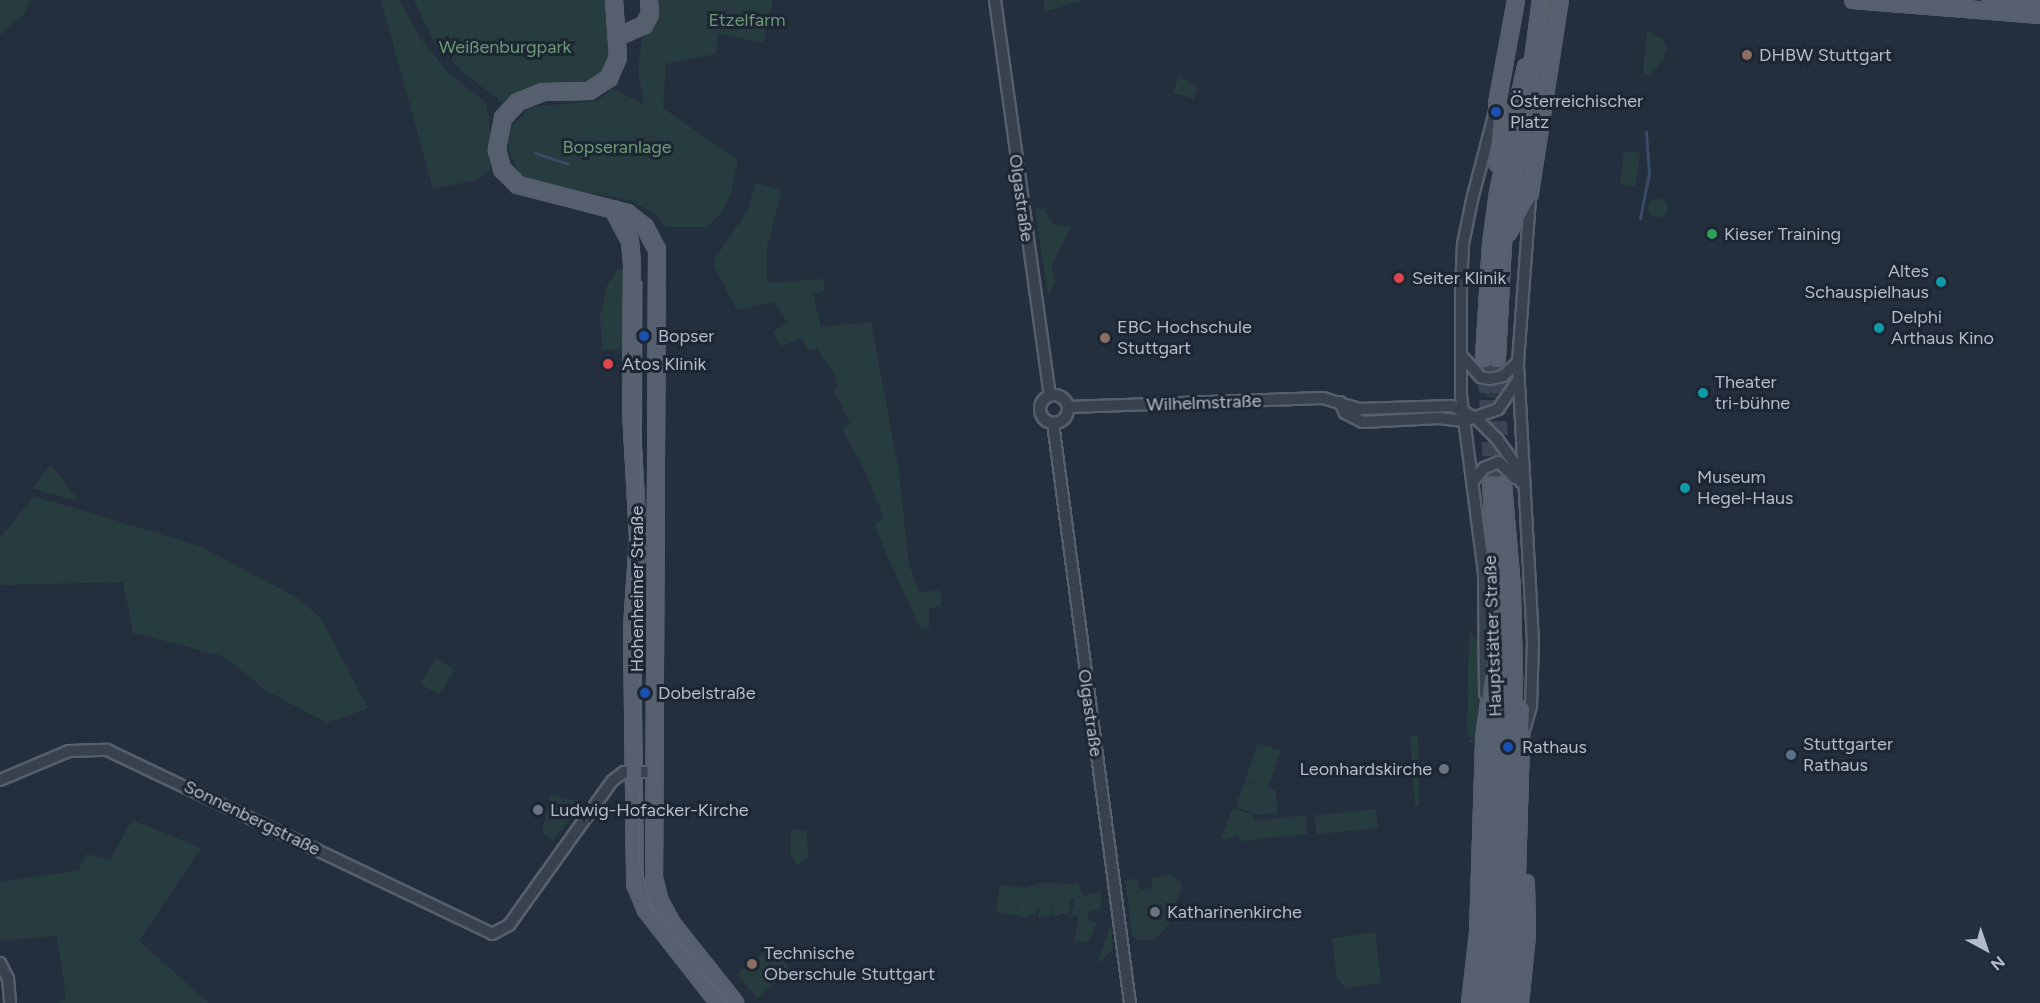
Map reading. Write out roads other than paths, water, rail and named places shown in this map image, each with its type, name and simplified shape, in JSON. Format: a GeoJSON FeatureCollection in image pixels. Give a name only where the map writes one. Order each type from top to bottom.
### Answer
{"type":"FeatureCollection","features":[{"type":"Feature","properties":{"kind":"main road","name":"Hohenheimer Straße"},"geometry":{"type":"LineString","coordinates":[[614,0],[617,37],[616,64],[604,83],[589,92],[550,92],[527,97],[508,111],[497,141],[500,164],[518,185],[627,213],[641,222],[652,238],[658,262],[654,772],[656,892],[673,925],[735,1003]]}},
{"type":"Feature","properties":{"kind":"main road"},"geometry":{"type":"LineString","coordinates":[[617,37],[644,25],[650,14],[649,0]]}},
{"type":"Feature","properties":{"kind":"main road"},"geometry":{"type":"LineString","coordinates":[[1498,192],[1501,115],[1497,104],[1516,0]]}},
{"type":"Feature","properties":{"kind":"main road"},"geometry":{"type":"LineString","coordinates":[[1532,51],[1522,81],[1498,192],[1491,244],[1490,358],[1503,243],[1527,112],[1532,51],[1540,0]]}},
{"type":"Feature","properties":{"kind":"main road"},"geometry":{"type":"LineString","coordinates":[[1503,243],[1530,193],[1560,0]]}},
{"type":"Feature","properties":{"kind":"main road"},"geometry":{"type":"LineString","coordinates":[[1853,0],[2040,5]]}},
{"type":"Feature","properties":{"kind":"main road"},"geometry":{"type":"LineString","coordinates":[[1990,0],[2040,15]]}},
{"type":"Feature","properties":{"kind":"main road","name":"Hohenheimer Straße"},"geometry":{"type":"LineString","coordinates":[[613,209],[630,241],[632,264],[632,411],[638,538],[632,629],[634,870],[639,898],[719,1003]]}},
{"type":"Feature","properties":{"kind":"main road","name":"Hauptstätter Straße"},"geometry":{"type":"LineString","coordinates":[[1486,1003],[1499,764],[1502,622],[1497,485],[1514,672],[1500,1003]]}},
{"type":"Feature","properties":{"kind":"main road"},"geometry":{"type":"LineString","coordinates":[[1470,1003],[1478,933],[1484,739],[1502,622]]}},
{"type":"Feature","properties":{"kind":"main road"},"geometry":{"type":"LineString","coordinates":[[1509,1003],[1523,737],[1522,693],[1514,672]]}},
{"type":"Feature","properties":{"kind":"main road"},"geometry":{"type":"LineString","coordinates":[[1519,846],[1526,874],[1527,935],[1520,1003]]}},
{"type":"Feature","properties":{"kind":"main road"},"geometry":{"type":"LineString","coordinates":[[1478,933],[1488,977]]}},
{"type":"Feature","properties":{"kind":"street","name":"Olgastraße"},"geometry":{"type":"LineString","coordinates":[[995,0],[1050,395]]}},
{"type":"Feature","properties":{"kind":"street"},"geometry":{"type":"LineString","coordinates":[[1484,739],[1485,593],[1474,480],[1461,396],[1463,244],[1497,104]]}},
{"type":"Feature","properties":{"kind":"street"},"geometry":{"type":"LineString","coordinates":[[1523,737],[1531,706],[1533,661],[1518,362],[1530,193]]}},
{"type":"Feature","properties":{"kind":"street"},"geometry":{"type":"LineString","coordinates":[[1461,355],[1481,377],[1489,379],[1503,376],[1518,362]]}},
{"type":"Feature","properties":{"kind":"street"},"geometry":{"type":"LineString","coordinates":[[1340,402],[1345,412],[1363,423],[1439,418],[1464,421],[1498,410],[1518,379]]}},
{"type":"Feature","properties":{"kind":"street"},"geometry":{"type":"LineString","coordinates":[[1050,395],[1060,396],[1068,407],[1062,420],[1053,423],[1042,417],[1040,409],[1042,400],[1050,395]]}},
{"type":"Feature","properties":{"kind":"street"},"geometry":{"type":"LineString","coordinates":[[1443,404],[1461,396]]}},
{"type":"Feature","properties":{"kind":"street","name":"Wilhelmstraße"},"geometry":{"type":"LineString","coordinates":[[1068,407],[1323,398],[1358,409],[1443,404],[1463,409]]}},
{"type":"Feature","properties":{"kind":"street"},"geometry":{"type":"LineString","coordinates":[[1463,409],[1476,418],[1510,456],[1525,500]]}},
{"type":"Feature","properties":{"kind":"street","name":"Olgastraße"},"geometry":{"type":"LineString","coordinates":[[1053,423],[1130,1003]]}},
{"type":"Feature","properties":{"kind":"street"},"geometry":{"type":"LineString","coordinates":[[1474,480],[1484,468],[1503,463],[1525,500]]}},
{"type":"Feature","properties":{"kind":"street"},"geometry":{"type":"LineString","coordinates":[[1484,708],[1499,764]]}},
{"type":"Feature","properties":{"kind":"street","name":"Sonnenbergstraße"},"geometry":{"type":"LineString","coordinates":[[0,780],[69,751],[106,750],[487,933],[500,933],[606,786],[618,775],[632,772]]}},
{"type":"Feature","properties":{"kind":"street"},"geometry":{"type":"LineString","coordinates":[[632,772],[654,772]]}},
{"type":"Feature","properties":{"kind":"street"},"geometry":{"type":"LineString","coordinates":[[0,963],[8,979],[10,1003]]}},
{"type":"Feature","properties":{"kind":"waterway"},"geometry":{"type":"LineString","coordinates":[[1640,218],[1649,173],[1646,132]]}},
{"type":"Feature","properties":{"kind":"waterway"},"geometry":{"type":"LineString","coordinates":[[535,153],[568,164]]}},
{"type":"Feature","properties":{"kind":"tunnel"},"geometry":{"type":"LineString","coordinates":[[1484,358],[1491,485]]}},
{"type":"Feature","properties":{"kind":"tunnel"},"geometry":{"type":"LineString","coordinates":[[1497,358],[1503,484]]}},
{"type":"Feature","properties":{"kind":"tram line"},"geometry":{"type":"LineString","coordinates":[[642,282],[640,864],[652,907],[727,1003]]}},
{"type":"Feature","properties":{"kind":"place","name":"DHBW Stuttgart"},"geometry":{"type":"Point","coordinates":[1747,55]}},
{"type":"Feature","properties":{"kind":"place","name":"Österreichischer Platz"},"geometry":{"type":"Point","coordinates":[1496,112]}},
{"type":"Feature","properties":{"kind":"place","name":"Kieser Training"},"geometry":{"type":"Point","coordinates":[1712,234]}},
{"type":"Feature","properties":{"kind":"place","name":"Seiter Klinik"},"geometry":{"type":"Point","coordinates":[1399,278]}},
{"type":"Feature","properties":{"kind":"place","name":"Altes Schauspielhaus"},"geometry":{"type":"Point","coordinates":[1941,282]}},
{"type":"Feature","properties":{"kind":"place","name":"Delphi Arthaus Kino"},"geometry":{"type":"Point","coordinates":[1879,328]}},
{"type":"Feature","properties":{"kind":"place","name":"Bopser"},"geometry":{"type":"Point","coordinates":[644,336]}},
{"type":"Feature","properties":{"kind":"place","name":"EBC Hochschule Stuttgart"},"geometry":{"type":"Point","coordinates":[1105,338]}},
{"type":"Feature","properties":{"kind":"place","name":"Atos Klinik"},"geometry":{"type":"Point","coordinates":[608,364]}},
{"type":"Feature","properties":{"kind":"place","name":"Theater tri-bühne"},"geometry":{"type":"Point","coordinates":[1703,393]}},
{"type":"Feature","properties":{"kind":"place","name":"Museum Hegel-Haus"},"geometry":{"type":"Point","coordinates":[1685,488]}},
{"type":"Feature","properties":{"kind":"place","name":"Dobelstraße"},"geometry":{"type":"Point","coordinates":[645,693]}},
{"type":"Feature","properties":{"kind":"place","name":"Rathaus"},"geometry":{"type":"Point","coordinates":[1508,747]}},
{"type":"Feature","properties":{"kind":"place","name":"Stuttgarter Rathaus"},"geometry":{"type":"Point","coordinates":[1791,755]}},
{"type":"Feature","properties":{"kind":"place","name":"Leonhardskirche"},"geometry":{"type":"Point","coordinates":[1444,769]}},
{"type":"Feature","properties":{"kind":"place","name":"Ludwig-Hofacker-Kirche"},"geometry":{"type":"Point","coordinates":[538,810]}},
{"type":"Feature","properties":{"kind":"place","name":"Katharinenkirche"},"geometry":{"type":"Point","coordinates":[1155,912]}},
{"type":"Feature","properties":{"kind":"place","name":"Technische Oberschule Stuttgart"},"geometry":{"type":"Point","coordinates":[752,964]}},
{"type":"Feature","properties":{"kind":"park label","name":"Etzelfarm"},"geometry":{"type":"Point","coordinates":[747,20]}},
{"type":"Feature","properties":{"kind":"park label","name":"Weißenburgpark"},"geometry":{"type":"Point","coordinates":[505,47]}},
{"type":"Feature","properties":{"kind":"park label","name":"Bopseranlage"},"geometry":{"type":"Point","coordinates":[617,147]}}]}
